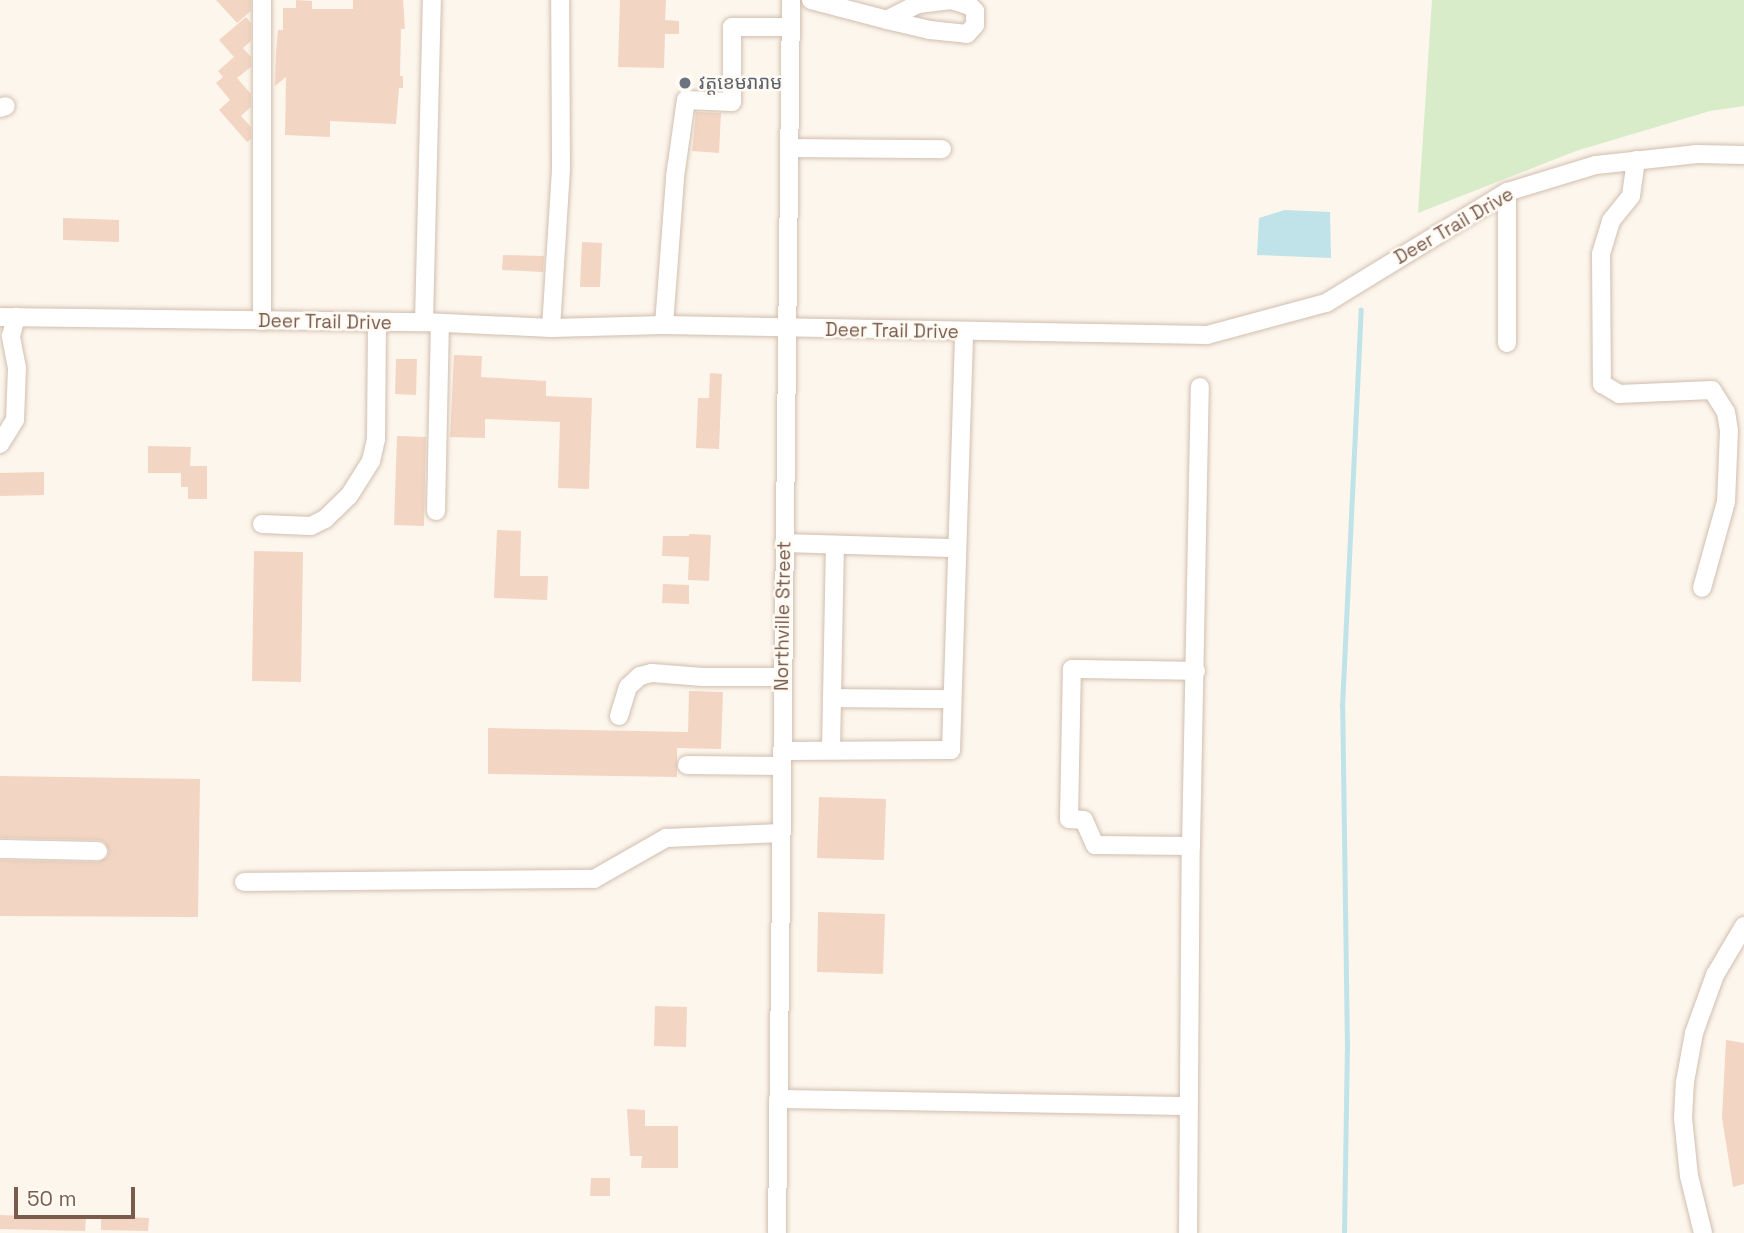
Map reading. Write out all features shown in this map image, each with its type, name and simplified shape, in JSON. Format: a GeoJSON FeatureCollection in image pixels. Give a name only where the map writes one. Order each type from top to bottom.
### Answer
{"type":"FeatureCollection","features":[{"type":"Feature","properties":{"kind":"street"},"geometry":{"type":"LineString","coordinates":[[262,0],[262,321]]}},
{"type":"Feature","properties":{"kind":"street"},"geometry":{"type":"LineString","coordinates":[[432,0],[432,323],[436,511]]}},
{"type":"Feature","properties":{"kind":"street"},"geometry":{"type":"LineString","coordinates":[[551,328],[561,167],[560,0]]}},
{"type":"Feature","properties":{"kind":"street","name":"Northville Street"},"geometry":{"type":"LineString","coordinates":[[777,1233],[791,0]]}},
{"type":"Feature","properties":{"kind":"street"},"geometry":{"type":"LineString","coordinates":[[811,0],[887,20]]}},
{"type":"Feature","properties":{"kind":"street"},"geometry":{"type":"LineString","coordinates":[[664,325],[675,177],[686,100],[732,103],[732,27],[791,27]]}},
{"type":"Feature","properties":{"kind":"street"},"geometry":{"type":"LineString","coordinates":[[789,148],[942,149]]}},
{"type":"Feature","properties":{"kind":"street","name":"Deer Trail Drive"},"geometry":{"type":"LineString","coordinates":[[8,317],[432,323],[551,328],[664,325],[1207,335],[1326,303],[1507,192],[1596,165],[1697,154],[1744,155]]}},
{"type":"Feature","properties":{"kind":"street"},"geometry":{"type":"LineString","coordinates":[[1636,160],[1631,196],[1611,221],[1601,254],[1602,384],[1619,394],[1712,390],[1726,412],[1729,431],[1726,502],[1702,588]]}},
{"type":"Feature","properties":{"kind":"street"},"geometry":{"type":"LineString","coordinates":[[1507,192],[1507,343]]}},
{"type":"Feature","properties":{"kind":"street"},"geometry":{"type":"LineString","coordinates":[[0,444],[15,419],[17,368],[8,317]]}},
{"type":"Feature","properties":{"kind":"street"},"geometry":{"type":"LineString","coordinates":[[262,524],[311,526],[325,519],[349,496],[371,461],[376,439],[377,324]]}},
{"type":"Feature","properties":{"kind":"street"},"geometry":{"type":"LineString","coordinates":[[687,765],[782,758],[831,750],[951,750],[964,331]]}},
{"type":"Feature","properties":{"kind":"street"},"geometry":{"type":"LineString","coordinates":[[1188,1233],[1191,846],[1200,387]]}},
{"type":"Feature","properties":{"kind":"street"},"geometry":{"type":"LineString","coordinates":[[784,543],[957,548]]}},
{"type":"Feature","properties":{"kind":"street"},"geometry":{"type":"LineString","coordinates":[[831,750],[835,545]]}},
{"type":"Feature","properties":{"kind":"street"},"geometry":{"type":"LineString","coordinates":[[1191,846],[1095,845],[1084,820],[1069,819],[1072,669],[1196,671]]}},
{"type":"Feature","properties":{"kind":"street"},"geometry":{"type":"LineString","coordinates":[[618,716],[628,687],[640,676],[652,673],[703,677],[782,677]]}},
{"type":"Feature","properties":{"kind":"street"},"geometry":{"type":"LineString","coordinates":[[832,698],[952,699]]}},
{"type":"Feature","properties":{"kind":"street"},"geometry":{"type":"LineString","coordinates":[[244,882],[594,880],[666,838],[781,833]]}},
{"type":"Feature","properties":{"kind":"street"},"geometry":{"type":"LineString","coordinates":[[0,849],[98,851]]}},
{"type":"Feature","properties":{"kind":"street"},"geometry":{"type":"LineString","coordinates":[[1703,1233],[1689,1176],[1683,1118],[1685,1082],[1694,1032],[1715,975],[1744,926]]}},
{"type":"Feature","properties":{"kind":"street"},"geometry":{"type":"LineString","coordinates":[[778,1099],[1188,1106]]}},
{"type":"Feature","properties":{"kind":"green space"},"geometry":{"type":"Polygon","coordinates":[[[1432,0],[1744,0],[1744,106],[1710,111],[1576,151],[1418,213],[1432,0]]]}},
{"type":"Feature","properties":{"kind":"water"},"geometry":{"type":"Polygon","coordinates":[[[1285,210],[1330,212],[1331,258],[1257,255],[1259,218],[1285,210]]]}},
{"type":"Feature","properties":{"kind":"building"},"geometry":{"type":"Polygon","coordinates":[[[216,0],[251,0],[251,11],[237,23],[216,0]]]}},
{"type":"Feature","properties":{"kind":"building"},"geometry":{"type":"Polygon","coordinates":[[[296,0],[312,1],[312,9],[353,9],[353,0],[403,0],[405,29],[401,29],[400,76],[403,76],[403,88],[399,88],[396,124],[330,121],[330,137],[285,135],[286,77],[275,86],[276,52],[278,30],[283,30],[283,8],[296,8],[296,0]]]}},
{"type":"Feature","properties":{"kind":"building"},"geometry":{"type":"Polygon","coordinates":[[[620,0],[666,0],[665,20],[679,21],[679,34],[665,34],[664,68],[618,67],[620,0]]]}},
{"type":"Feature","properties":{"kind":"building"},"geometry":{"type":"Polygon","coordinates":[[[246,17],[251,23],[251,41],[243,48],[251,57],[251,67],[237,78],[251,94],[251,107],[241,116],[251,127],[251,139],[247,142],[219,110],[230,100],[216,83],[223,77],[218,71],[234,57],[219,40],[246,17]]]}},
{"type":"Feature","properties":{"kind":"building"},"geometry":{"type":"Polygon","coordinates":[[[696,112],[721,113],[719,153],[692,151],[696,112]]]}},
{"type":"Feature","properties":{"kind":"building"},"geometry":{"type":"Polygon","coordinates":[[[63,218],[119,220],[119,242],[63,240],[63,218]]]}},
{"type":"Feature","properties":{"kind":"building"},"geometry":{"type":"Polygon","coordinates":[[[582,242],[602,243],[600,287],[580,287],[582,242]]]}},
{"type":"Feature","properties":{"kind":"building"},"geometry":{"type":"Polygon","coordinates":[[[503,255],[544,256],[543,272],[502,270],[503,255]]]}},
{"type":"Feature","properties":{"kind":"building"},"geometry":{"type":"Polygon","coordinates":[[[454,355],[482,356],[481,377],[546,381],[546,396],[592,398],[589,489],[558,488],[560,422],[485,419],[485,438],[450,437],[454,355]]]}},
{"type":"Feature","properties":{"kind":"building"},"geometry":{"type":"Polygon","coordinates":[[[396,359],[417,359],[416,395],[395,394],[396,359]]]}},
{"type":"Feature","properties":{"kind":"building"},"geometry":{"type":"Polygon","coordinates":[[[710,373],[722,374],[719,449],[696,448],[698,398],[709,398],[710,373]]]}},
{"type":"Feature","properties":{"kind":"building"},"geometry":{"type":"Polygon","coordinates":[[[397,436],[426,437],[424,526],[394,525],[397,436]]]}},
{"type":"Feature","properties":{"kind":"building"},"geometry":{"type":"Polygon","coordinates":[[[148,446],[191,447],[190,466],[207,466],[207,499],[188,499],[188,487],[181,487],[181,473],[148,473],[148,446]]]}},
{"type":"Feature","properties":{"kind":"building"},"geometry":{"type":"Polygon","coordinates":[[[44,472],[44,495],[0,496],[0,473],[44,472]]]}},
{"type":"Feature","properties":{"kind":"building"},"geometry":{"type":"Polygon","coordinates":[[[497,530],[521,531],[520,576],[548,576],[547,600],[494,598],[497,530]]]}},
{"type":"Feature","properties":{"kind":"building"},"geometry":{"type":"Polygon","coordinates":[[[711,535],[709,581],[688,580],[689,557],[662,556],[663,536],[711,535]]]}},
{"type":"Feature","properties":{"kind":"building"},"geometry":{"type":"Polygon","coordinates":[[[254,551],[303,552],[301,682],[252,681],[254,551]]]}},
{"type":"Feature","properties":{"kind":"building"},"geometry":{"type":"Polygon","coordinates":[[[663,584],[689,585],[689,604],[662,603],[663,584]]]}},
{"type":"Feature","properties":{"kind":"building"},"geometry":{"type":"Polygon","coordinates":[[[689,691],[723,692],[721,749],[677,748],[677,777],[488,774],[488,728],[688,732],[689,691]]]}},
{"type":"Feature","properties":{"kind":"building"},"geometry":{"type":"Polygon","coordinates":[[[0,776],[200,779],[198,917],[0,916],[0,860],[98,862],[107,857],[109,851],[104,842],[98,840],[0,838],[0,776]]]}},
{"type":"Feature","properties":{"kind":"building"},"geometry":{"type":"Polygon","coordinates":[[[819,797],[886,799],[884,860],[817,858],[819,797]]]}},
{"type":"Feature","properties":{"kind":"building"},"geometry":{"type":"Polygon","coordinates":[[[818,912],[885,914],[883,974],[817,972],[818,912]]]}},
{"type":"Feature","properties":{"kind":"building"},"geometry":{"type":"Polygon","coordinates":[[[655,1006],[687,1007],[686,1047],[654,1046],[655,1006]]]}},
{"type":"Feature","properties":{"kind":"building"},"geometry":{"type":"Polygon","coordinates":[[[1726,1040],[1744,1043],[1744,1184],[1733,1187],[1722,1118],[1726,1040]]]}},
{"type":"Feature","properties":{"kind":"building"},"geometry":{"type":"Polygon","coordinates":[[[627,1109],[645,1110],[645,1126],[678,1126],[678,1168],[641,1168],[642,1156],[630,1156],[627,1109]]]}},
{"type":"Feature","properties":{"kind":"building"},"geometry":{"type":"Polygon","coordinates":[[[591,1178],[610,1178],[610,1196],[590,1196],[591,1178]]]}},
{"type":"Feature","properties":{"kind":"building"},"geometry":{"type":"Polygon","coordinates":[[[0,1215],[86,1218],[85,1231],[0,1229],[0,1215]]]}},
{"type":"Feature","properties":{"kind":"building"},"geometry":{"type":"Polygon","coordinates":[[[101,1216],[149,1218],[148,1231],[101,1230],[101,1216]]]}},
{"type":"Feature","properties":{"kind":"waterway"},"geometry":{"type":"LineString","coordinates":[[1344,1233],[1347,1049],[1342,707],[1361,309]]}},
{"type":"Feature","properties":{"kind":"place","name":"វត្តខេមរារាម"},"geometry":{"type":"Point","coordinates":[685,83]}}]}
